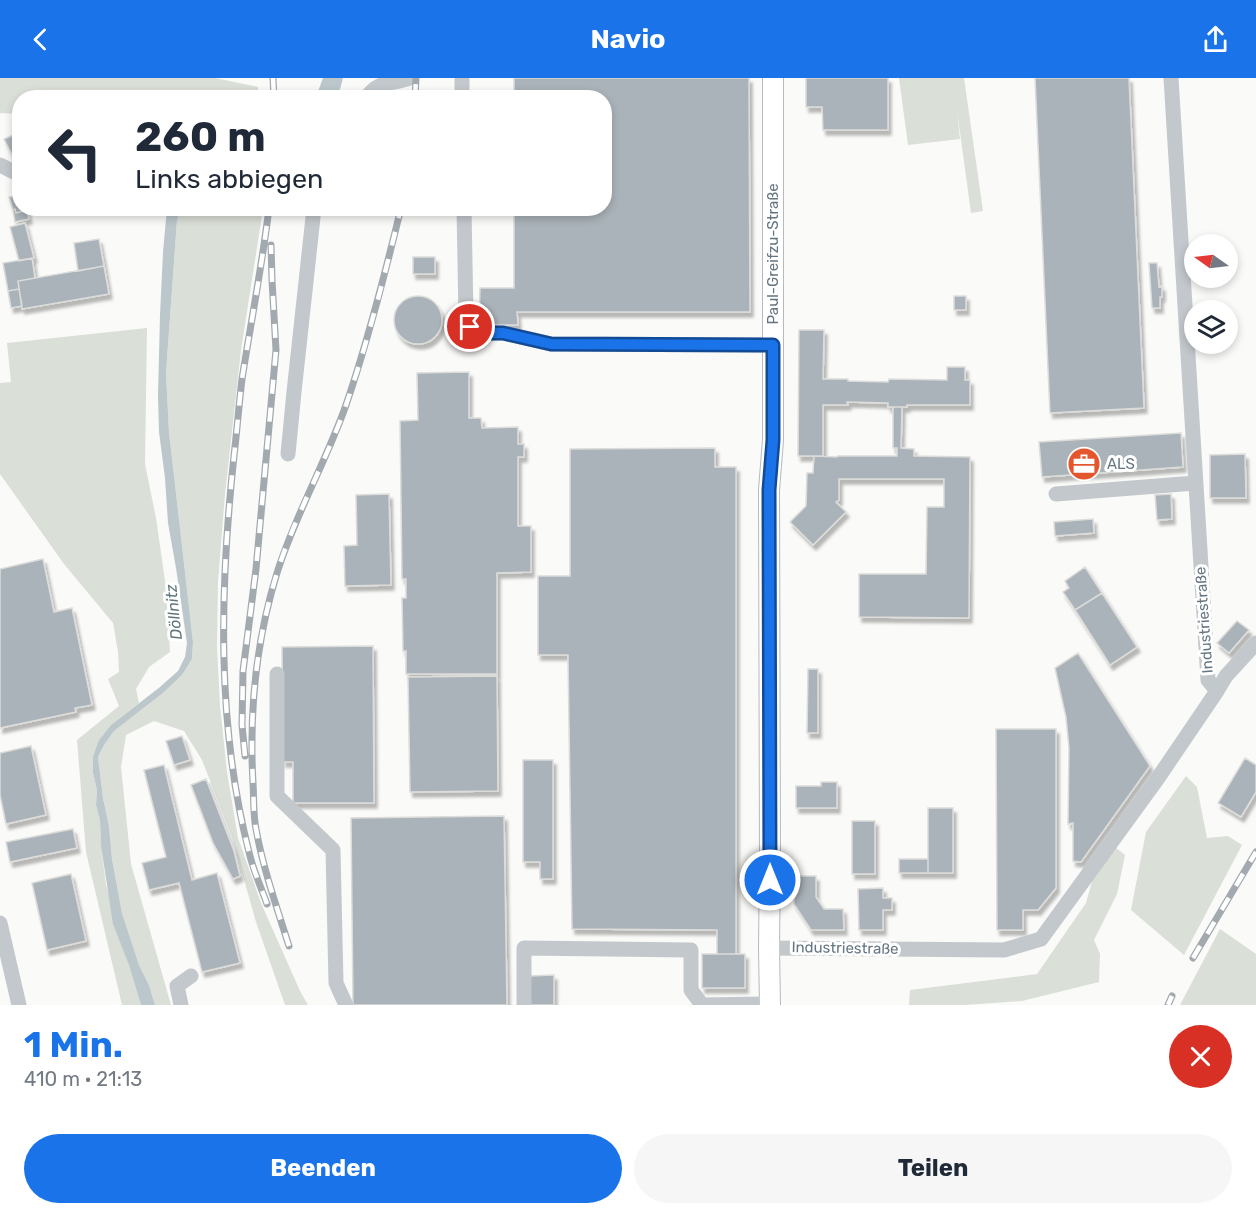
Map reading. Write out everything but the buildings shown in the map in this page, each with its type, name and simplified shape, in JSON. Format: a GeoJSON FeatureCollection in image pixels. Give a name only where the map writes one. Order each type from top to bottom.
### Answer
{"type":"FeatureCollection","features":[{"type":"Feature","properties":{"kind":"main road","name":"Paul-Greifzu-Straße"},"geometry":{"type":"LineString","coordinates":[[770,1005],[769,490],[773,440],[773,78]]}},
{"type":"Feature","properties":{"kind":"street"},"geometry":{"type":"LineString","coordinates":[[371,90],[379,85],[410,78]]}},
{"type":"Feature","properties":{"kind":"street","name":"Industriestraße"},"geometry":{"type":"LineString","coordinates":[[769,948],[1004,950],[1041,939],[1158,778],[1217,691],[1208,680],[1171,78]]}},
{"type":"Feature","properties":{"kind":"street"},"geometry":{"type":"LineString","coordinates":[[288,454],[313,216]]}},
{"type":"Feature","properties":{"kind":"street"},"geometry":{"type":"LineString","coordinates":[[464,216],[466,317],[470,327],[479,333],[503,333],[551,344],[773,345]]}},
{"type":"Feature","properties":{"kind":"street"},"geometry":{"type":"LineString","coordinates":[[1056,494],[1196,483]]}},
{"type":"Feature","properties":{"kind":"street"},"geometry":{"type":"LineString","coordinates":[[1217,691],[1226,676],[1256,643]]}},
{"type":"Feature","properties":{"kind":"street"},"geometry":{"type":"LineString","coordinates":[[277,674],[277,796],[333,850],[336,983],[346,1005]]}},
{"type":"Feature","properties":{"kind":"street"},"geometry":{"type":"LineString","coordinates":[[0,923],[19,1005]]}},
{"type":"Feature","properties":{"kind":"street"},"geometry":{"type":"LineString","coordinates":[[525,1005],[524,948],[691,950],[691,990],[702,1005],[770,1005]]}},
{"type":"Feature","properties":{"kind":"street"},"geometry":{"type":"LineString","coordinates":[[181,1005],[177,986],[190,976]]}},
{"type":"Feature","properties":{"kind":"shaded area"},"geometry":{"type":"Polygon","coordinates":[[[0,78],[215,78],[258,87],[258,90],[12,90],[12,114],[0,113],[0,78]]]}},
{"type":"Feature","properties":{"kind":"shaded area"},"geometry":{"type":"Polygon","coordinates":[[[323,78],[343,78],[340,90],[319,90],[323,78]]]}},
{"type":"Feature","properties":{"kind":"shaded area"},"geometry":{"type":"Polygon","coordinates":[[[899,78],[964,78],[983,211],[971,213],[957,110],[960,139],[908,145],[899,78]]]}},
{"type":"Feature","properties":{"kind":"shaded area"},"geometry":{"type":"Polygon","coordinates":[[[166,216],[178,216],[166,373],[169,432],[193,642],[192,659],[182,675],[163,693],[114,731],[98,757],[122,913],[155,1005],[141,1005],[113,924],[101,846],[100,820],[96,805],[97,790],[93,773],[93,757],[99,740],[111,725],[178,671],[185,657],[187,643],[168,523],[159,432],[158,395],[166,216]]]}},
{"type":"Feature","properties":{"kind":"shaded area"},"geometry":{"type":"Polygon","coordinates":[[[178,216],[262,216],[241,350],[225,494],[218,582],[217,646],[220,706],[227,772],[238,838],[261,903],[308,1005],[285,1005],[256,922],[232,837],[202,760],[184,731],[154,721],[126,735],[121,767],[131,864],[171,1005],[155,1005],[122,913],[112,859],[98,757],[114,731],[163,693],[182,675],[192,659],[193,642],[169,432],[166,373],[178,216]]]}},
{"type":"Feature","properties":{"kind":"shaded area"},"geometry":{"type":"Polygon","coordinates":[[[147,328],[145,464],[156,518],[166,588],[170,652],[149,667],[136,689],[139,703],[111,725],[99,740],[93,773],[97,790],[96,805],[100,819],[106,885],[141,1005],[122,1005],[86,852],[77,740],[119,706],[108,679],[119,672],[113,623],[64,564],[0,474],[0,383],[11,382],[7,343],[147,328]]]}},
{"type":"Feature","properties":{"kind":"shaded area"},"geometry":{"type":"Polygon","coordinates":[[[1186,776],[1197,787],[1207,838],[1228,836],[1242,845],[1184,955],[1131,910],[1146,832],[1186,776]]]}},
{"type":"Feature","properties":{"kind":"shaded area"},"geometry":{"type":"Polygon","coordinates":[[[1116,848],[1125,855],[1117,894],[1094,940],[1100,954],[1099,982],[1022,1001],[965,1005],[909,1005],[910,990],[1037,974],[1086,903],[1093,878],[1116,848]]]}},
{"type":"Feature","properties":{"kind":"shaded area"},"geometry":{"type":"Polygon","coordinates":[[[1220,929],[1256,954],[1256,1005],[1180,1005],[1220,929]]]}},
{"type":"Feature","properties":{"kind":"railway"},"geometry":{"type":"LineString","coordinates":[[273,78],[274,90]]}},
{"type":"Feature","properties":{"kind":"railway"},"geometry":{"type":"LineString","coordinates":[[415,90],[416,78]]}},
{"type":"Feature","properties":{"kind":"railway"},"geometry":{"type":"LineString","coordinates":[[267,904],[249,852],[238,803],[226,705],[224,605],[229,505],[241,388],[268,216]]}},
{"type":"Feature","properties":{"kind":"railway"},"geometry":{"type":"LineString","coordinates":[[289,946],[266,873],[254,818],[252,730],[259,651],[270,599],[284,551],[338,426],[354,381],[399,216]]}},
{"type":"Feature","properties":{"kind":"railway"},"geometry":{"type":"LineString","coordinates":[[245,756],[242,725],[243,671],[256,569],[276,350],[271,245]]}},
{"type":"Feature","properties":{"kind":"railway"},"geometry":{"type":"LineString","coordinates":[[1193,958],[1256,852]]}},
{"type":"Feature","properties":{"kind":"railway"},"geometry":{"type":"LineString","coordinates":[[1168,1005],[1172,996]]}},
{"type":"Feature","properties":{"kind":"place","name":"ALS"},"geometry":{"type":"Point","coordinates":[1084,464]}},
{"type":"Feature","properties":{"kind":"route"},"geometry":{"type":"LineString","coordinates":[[470,327],[479,333],[503,333],[551,344],[773,345],[773,440],[769,490],[770,880]]}},
{"type":"Feature","properties":{"kind":"water label","name":"Döllnitz"},"geometry":{"type":"Point","coordinates":[173,612]}}]}
